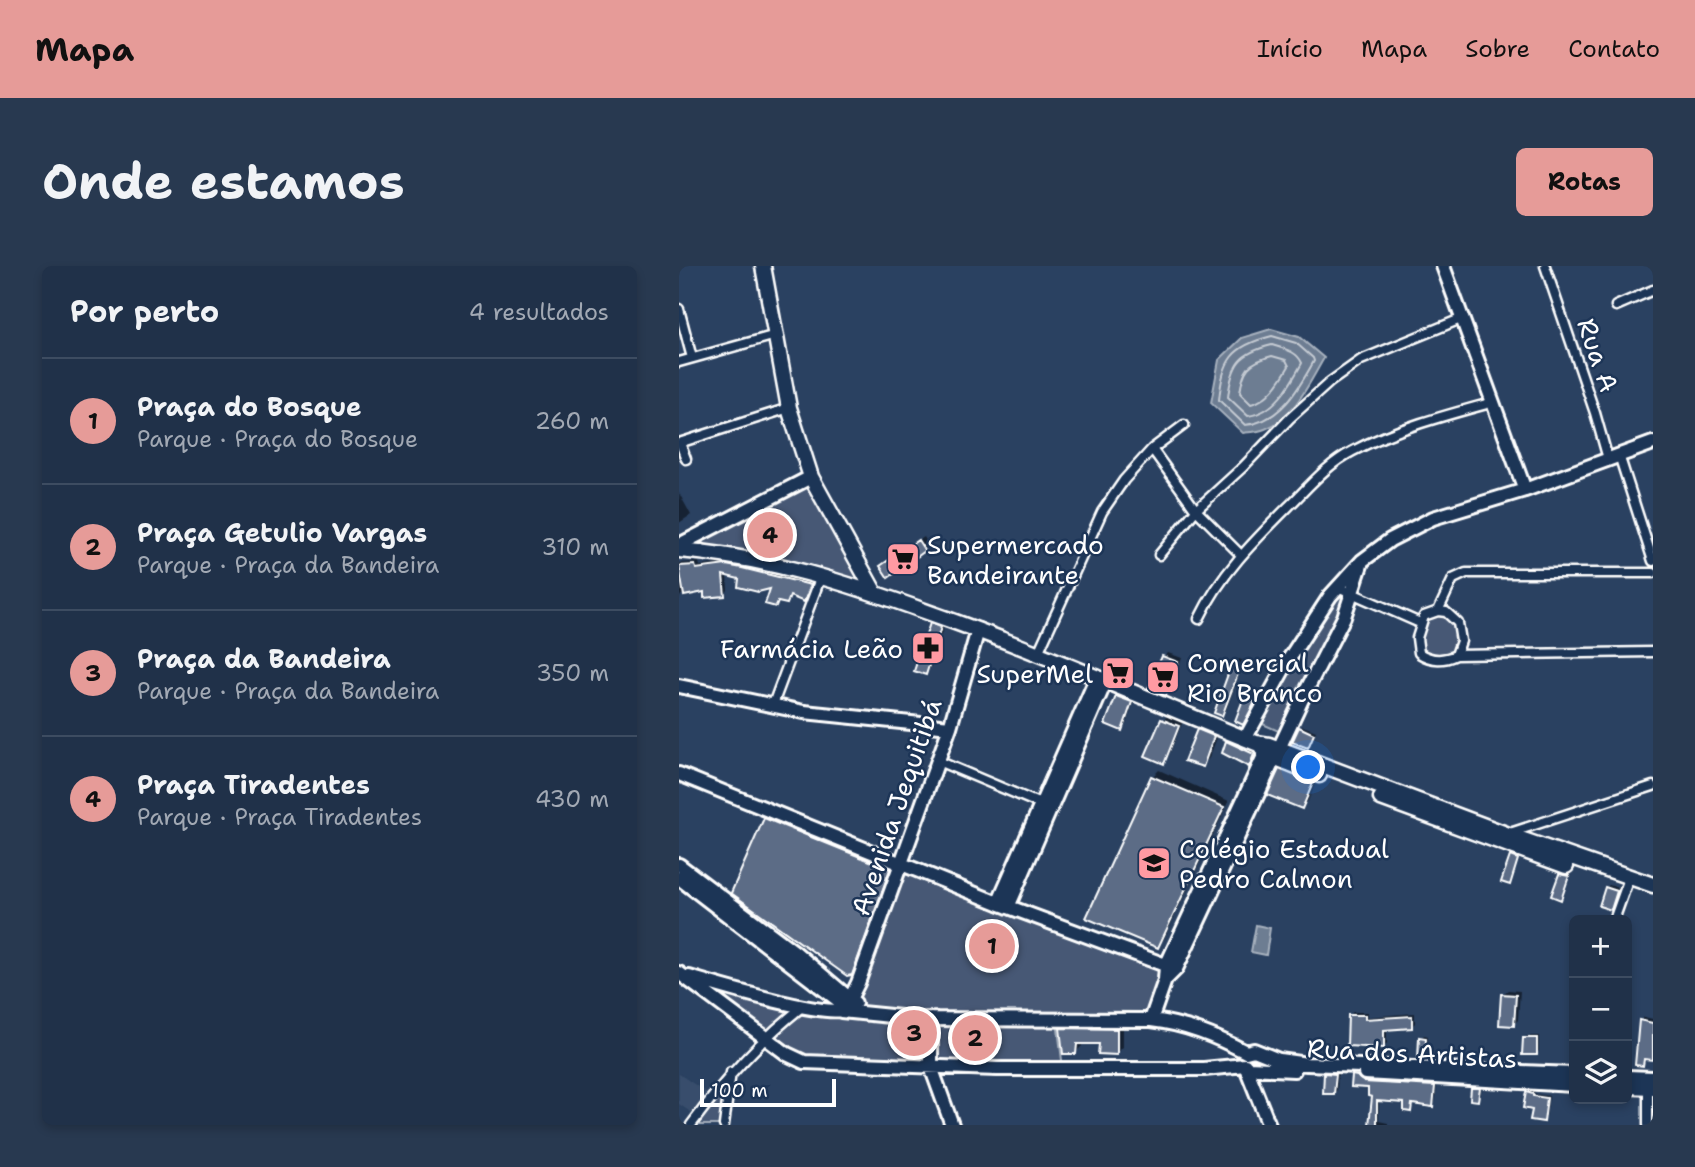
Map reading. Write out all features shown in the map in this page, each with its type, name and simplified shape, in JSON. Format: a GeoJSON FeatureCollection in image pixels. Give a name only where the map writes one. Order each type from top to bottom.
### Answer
{"type":"FeatureCollection","features":[{"type":"Feature","properties":{"kind":"main road"},"geometry":{"type":"LineString","coordinates":[[763,266],[789,408],[811,477],[875,593]]}},
{"type":"Feature","properties":{"kind":"main road"},"geometry":{"type":"LineString","coordinates":[[679,550],[749,559],[821,576],[875,593],[1038,653],[1364,787],[1627,882],[1653,895]]}},
{"type":"Feature","properties":{"kind":"main road"},"geometry":{"type":"LineString","coordinates":[[1627,882],[1653,885]]}},
{"type":"Feature","properties":{"kind":"street"},"geometry":{"type":"LineString","coordinates":[[1443,266],[1525,490]]}},
{"type":"Feature","properties":{"kind":"street","name":"Rua A"},"geometry":{"type":"LineString","coordinates":[[1545,266],[1595,413],[1653,561]]}},
{"type":"Feature","properties":{"kind":"street"},"geometry":{"type":"LineString","coordinates":[[1616,306],[1653,290]]}},
{"type":"Feature","properties":{"kind":"street"},"geometry":{"type":"LineString","coordinates":[[679,309],[692,358]]}},
{"type":"Feature","properties":{"kind":"street"},"geometry":{"type":"LineString","coordinates":[[1159,555],[1196,510],[1243,467],[1290,418],[1340,374],[1361,360],[1462,318]]}},
{"type":"Feature","properties":{"kind":"street"},"geometry":{"type":"LineString","coordinates":[[679,362],[776,335]]}},
{"type":"Feature","properties":{"kind":"street"},"geometry":{"type":"LineString","coordinates":[[1199,619],[1218,584],[1241,555],[1328,467],[1352,452],[1434,419],[1494,402]]}},
{"type":"Feature","properties":{"kind":"street"},"geometry":{"type":"LineString","coordinates":[[686,459],[680,443],[789,408]]}},
{"type":"Feature","properties":{"kind":"street"},"geometry":{"type":"LineString","coordinates":[[1038,653],[1103,512],[1123,480],[1152,449],[1184,425]]}},
{"type":"Feature","properties":{"kind":"street"},"geometry":{"type":"LineString","coordinates":[[1265,748],[1289,659],[1338,587],[1362,561],[1390,540],[1433,518],[1525,490],[1653,443]]}},
{"type":"Feature","properties":{"kind":"street"},"geometry":{"type":"LineString","coordinates":[[1152,449],[1196,510],[1241,555]]}},
{"type":"Feature","properties":{"kind":"street"},"geometry":{"type":"LineString","coordinates":[[679,545],[811,477]]}},
{"type":"Feature","properties":{"kind":"street"},"geometry":{"type":"LineString","coordinates":[[1151,1020],[1165,980],[1265,748],[1344,617],[1362,561]]}},
{"type":"Feature","properties":{"kind":"street"},"geometry":{"type":"LineString","coordinates":[[1438,611],[1453,579],[1466,573],[1653,573]]}},
{"type":"Feature","properties":{"kind":"street"},"geometry":{"type":"LineString","coordinates":[[772,707],[821,576]]}},
{"type":"Feature","properties":{"kind":"street"},"geometry":{"type":"LineString","coordinates":[[1338,587],[1420,623]]}},
{"type":"Feature","properties":{"kind":"street"},"geometry":{"type":"LineString","coordinates":[[1456,655],[1461,641],[1458,623],[1446,612],[1438,611],[1424,616],[1417,638],[1419,653],[1426,658],[1439,660],[1456,655],[1653,652]]}},
{"type":"Feature","properties":{"kind":"street","name":"Avenida Jequitibá"},"geometry":{"type":"LineString","coordinates":[[847,1006],[950,727],[978,630]]}},
{"type":"Feature","properties":{"kind":"street"},"geometry":{"type":"LineString","coordinates":[[1003,905],[1101,678]]}},
{"type":"Feature","properties":{"kind":"street"},"geometry":{"type":"LineString","coordinates":[[679,686],[772,707],[950,727]]}},
{"type":"Feature","properties":{"kind":"street"},"geometry":{"type":"LineString","coordinates":[[938,761],[1046,806]]}},
{"type":"Feature","properties":{"kind":"street"},"geometry":{"type":"LineString","coordinates":[[679,774],[1003,905],[1171,967]]}},
{"type":"Feature","properties":{"kind":"street"},"geometry":{"type":"LineString","coordinates":[[1503,839],[1653,786]]}},
{"type":"Feature","properties":{"kind":"street"},"geometry":{"type":"LineString","coordinates":[[1523,846],[1533,827]]}},
{"type":"Feature","properties":{"kind":"street"},"geometry":{"type":"LineString","coordinates":[[679,865],[699,885],[796,953],[847,1006],[862,1013],[931,1019],[1151,1020],[1188,1026],[1217,1037],[1252,1061],[1269,1125]]}},
{"type":"Feature","properties":{"kind":"street"},"geometry":{"type":"LineString","coordinates":[[679,878],[699,885]]}},
{"type":"Feature","properties":{"kind":"street"},"geometry":{"type":"LineString","coordinates":[[1616,915],[1627,882]]}},
{"type":"Feature","properties":{"kind":"street"},"geometry":{"type":"LineString","coordinates":[[680,974],[802,1007],[847,1006]]}},
{"type":"Feature","properties":{"kind":"street"},"geometry":{"type":"LineString","coordinates":[[680,974],[766,1036]]}},
{"type":"Feature","properties":{"kind":"street"},"geometry":{"type":"LineString","coordinates":[[691,1125],[731,1072],[766,1036],[802,1007]]}},
{"type":"Feature","properties":{"kind":"street"},"geometry":{"type":"LineString","coordinates":[[931,1019],[931,1067],[952,1125]]}},
{"type":"Feature","properties":{"kind":"street","name":"Rua dos Artistas"},"geometry":{"type":"LineString","coordinates":[[766,1036],[795,1059],[810,1063],[997,1069],[1204,1069],[1252,1061],[1502,1076],[1569,1084]]}},
{"type":"Feature","properties":{"kind":"street"},"geometry":{"type":"LineString","coordinates":[[724,1125],[731,1072]]}},
{"type":"Feature","properties":{"kind":"street"},"geometry":{"type":"LineString","coordinates":[[1502,1076],[1569,1074]]}},
{"type":"Feature","properties":{"kind":"street"},"geometry":{"type":"LineString","coordinates":[[1632,1078],[1651,1083]]}},
{"type":"Feature","properties":{"kind":"street"},"geometry":{"type":"LineString","coordinates":[[1632,1086],[1651,1083]]}},
{"type":"Feature","properties":{"kind":"street"},"geometry":{"type":"LineString","coordinates":[[1648,1125],[1651,1083]]}},
{"type":"Feature","properties":{"kind":"shaded area"},"geometry":{"type":"Polygon","coordinates":[[[811,477],[875,593],[679,545],[811,477]]]}},
{"type":"Feature","properties":{"kind":"shaded area"},"geometry":{"type":"Polygon","coordinates":[[[1347,566],[1361,566],[1351,601],[1283,733],[1256,721],[1331,589],[1347,566]]]}},
{"type":"Feature","properties":{"kind":"shaded area"},"geometry":{"type":"Polygon","coordinates":[[[1428,614],[1447,615],[1458,623],[1459,643],[1453,654],[1440,658],[1420,653],[1418,631],[1428,614]]]}},
{"type":"Feature","properties":{"kind":"shaded area"},"geometry":{"type":"Polygon","coordinates":[[[899,864],[1166,966],[1151,1020],[1057,1021],[1063,1068],[809,1062],[686,977],[841,1011],[899,864]]]}},
{"type":"Feature","properties":{"kind":"shaded area"},"geometry":{"type":"Polygon","coordinates":[[[679,1074],[707,1093],[692,1113],[679,1104],[679,1074]]]}},
{"type":"Feature","properties":{"kind":"shaded area"},"geometry":{"type":"Polygon","coordinates":[[[730,1074],[724,1125],[691,1125],[730,1074]]]}},
{"type":"Feature","properties":{"kind":"water"},"geometry":{"type":"Polygon","coordinates":[[[1271,329],[1299,337],[1324,358],[1300,399],[1284,417],[1265,429],[1243,433],[1211,403],[1219,360],[1242,338],[1271,329]]]}},
{"type":"Feature","properties":{"kind":"water"},"geometry":{"type":"Polygon","coordinates":[[[777,522],[786,526],[790,535],[786,544],[777,548],[768,544],[764,535],[768,526],[777,522]]]}},
{"type":"Feature","properties":{"kind":"water"},"geometry":{"type":"Polygon","coordinates":[[[1256,925],[1270,928],[1266,955],[1251,952],[1256,925]]]}},
{"type":"Feature","properties":{"kind":"building","name":"Supermercado Bandeirante"},"geometry":{"type":"Polygon","coordinates":[[[918,540],[925,551],[888,578],[880,566],[918,540]]]}},
{"type":"Feature","properties":{"kind":"building"},"geometry":{"type":"Polygon","coordinates":[[[695,565],[696,569],[726,565],[811,585],[804,602],[790,596],[787,604],[778,602],[776,607],[765,604],[770,589],[758,592],[738,587],[739,579],[723,575],[725,596],[704,598],[704,592],[684,596],[679,566],[695,565]]]}},
{"type":"Feature","properties":{"kind":"building","name":"Farmácia Leão"},"geometry":{"type":"Polygon","coordinates":[[[930,623],[941,627],[926,675],[914,671],[930,623]]]}},
{"type":"Feature","properties":{"kind":"building","name":"Comercial Rio Branco"},"geometry":{"type":"Polygon","coordinates":[[[1162,656],[1178,662],[1166,696],[1148,688],[1162,656]]]}},
{"type":"Feature","properties":{"kind":"building"},"geometry":{"type":"Polygon","coordinates":[[[1232,663],[1241,666],[1222,716],[1214,713],[1232,663]]]}},
{"type":"Feature","properties":{"kind":"building"},"geometry":{"type":"Polygon","coordinates":[[[1116,696],[1132,702],[1122,731],[1105,724],[1116,696]]]}},
{"type":"Feature","properties":{"kind":"building"},"geometry":{"type":"Polygon","coordinates":[[[1244,697],[1255,702],[1243,725],[1235,721],[1244,697]]]}},
{"type":"Feature","properties":{"kind":"building"},"geometry":{"type":"Polygon","coordinates":[[[1161,719],[1179,726],[1164,764],[1145,756],[1161,719]]]}},
{"type":"Feature","properties":{"kind":"building"},"geometry":{"type":"Polygon","coordinates":[[[1299,727],[1314,734],[1308,748],[1292,742],[1299,727]]]}},
{"type":"Feature","properties":{"kind":"building"},"geometry":{"type":"Polygon","coordinates":[[[1197,729],[1214,736],[1203,767],[1184,761],[1197,729]]]}},
{"type":"Feature","properties":{"kind":"building"},"geometry":{"type":"Polygon","coordinates":[[[1226,741],[1254,754],[1249,767],[1222,753],[1226,741]]]}},
{"type":"Feature","properties":{"kind":"building"},"geometry":{"type":"Polygon","coordinates":[[[1279,769],[1313,783],[1302,809],[1267,795],[1279,769]]]}},
{"type":"Feature","properties":{"kind":"building","name":"Colégio Estadual Pedro Calmon"},"geometry":{"type":"Polygon","coordinates":[[[1151,776],[1224,807],[1158,948],[1086,918],[1151,776]]]}},
{"type":"Feature","properties":{"kind":"building"},"geometry":{"type":"Polygon","coordinates":[[[764,818],[890,869],[852,975],[847,976],[731,893],[764,818]]]}},
{"type":"Feature","properties":{"kind":"building"},"geometry":{"type":"Polygon","coordinates":[[[1510,856],[1518,859],[1510,885],[1501,882],[1510,856]]]}},
{"type":"Feature","properties":{"kind":"building"},"geometry":{"type":"Polygon","coordinates":[[[1559,874],[1569,876],[1561,900],[1551,896],[1559,874]]]}},
{"type":"Feature","properties":{"kind":"building"},"geometry":{"type":"Polygon","coordinates":[[[1605,887],[1617,891],[1611,910],[1599,906],[1605,887]]]}},
{"type":"Feature","properties":{"kind":"building"},"geometry":{"type":"Polygon","coordinates":[[[1501,994],[1516,995],[1514,1026],[1499,1025],[1501,994]]]}},
{"type":"Feature","properties":{"kind":"building"},"geometry":{"type":"Polygon","coordinates":[[[1348,1015],[1365,1015],[1365,1019],[1412,1016],[1412,1028],[1384,1030],[1384,1048],[1347,1046],[1348,1015]]]}},
{"type":"Feature","properties":{"kind":"building"},"geometry":{"type":"Polygon","coordinates":[[[1639,1020],[1653,1023],[1653,1060],[1644,1059],[1643,1066],[1635,1065],[1639,1020]]]}},
{"type":"Feature","properties":{"kind":"building"},"geometry":{"type":"Polygon","coordinates":[[[1060,1028],[1117,1029],[1117,1055],[1098,1054],[1099,1044],[1077,1044],[1076,1054],[1063,1054],[1060,1028]]]}},
{"type":"Feature","properties":{"kind":"building"},"geometry":{"type":"Polygon","coordinates":[[[1419,1037],[1426,1038],[1425,1060],[1418,1059],[1419,1037]]]}},
{"type":"Feature","properties":{"kind":"building"},"geometry":{"type":"Polygon","coordinates":[[[1523,1038],[1537,1038],[1537,1055],[1522,1055],[1523,1038]]]}},
{"type":"Feature","properties":{"kind":"building"},"geometry":{"type":"Polygon","coordinates":[[[1324,1073],[1336,1074],[1334,1094],[1323,1094],[1324,1073]]]}},
{"type":"Feature","properties":{"kind":"building"},"geometry":{"type":"Polygon","coordinates":[[[1352,1075],[1364,1082],[1435,1086],[1433,1107],[1412,1104],[1411,1112],[1404,1111],[1404,1103],[1377,1101],[1377,1125],[1369,1125],[1372,1097],[1368,1096],[1368,1088],[1351,1087],[1352,1075]]]}},
{"type":"Feature","properties":{"kind":"building"},"geometry":{"type":"Polygon","coordinates":[[[1471,1088],[1480,1088],[1478,1101],[1470,1100],[1471,1088]]]}},
{"type":"Feature","properties":{"kind":"building"},"geometry":{"type":"Polygon","coordinates":[[[1526,1092],[1547,1098],[1544,1122],[1530,1120],[1532,1110],[1523,1108],[1526,1092]]]}},
{"type":"Feature","properties":{"kind":"place","name":"Praça Tiradentes"},"geometry":{"type":"Point","coordinates":[770,535]}},
{"type":"Feature","properties":{"kind":"place","name":"Supermercado Bandeirante"},"geometry":{"type":"Point","coordinates":[903,559]}},
{"type":"Feature","properties":{"kind":"place","name":"Farmácia Leão"},"geometry":{"type":"Point","coordinates":[928,648]}},
{"type":"Feature","properties":{"kind":"place","name":"SuperMel"},"geometry":{"type":"Point","coordinates":[1118,673]}},
{"type":"Feature","properties":{"kind":"place","name":"Comercial Rio Branco"},"geometry":{"type":"Point","coordinates":[1163,677]}},
{"type":"Feature","properties":{"kind":"place","name":"Colégio Estadual Pedro Calmon"},"geometry":{"type":"Point","coordinates":[1154,863]}},
{"type":"Feature","properties":{"kind":"place","name":"Praça do Bosque"},"geometry":{"type":"Point","coordinates":[992,946]}},
{"type":"Feature","properties":{"kind":"place","name":"Praça da Bandeira"},"geometry":{"type":"Point","coordinates":[914,1033]}},
{"type":"Feature","properties":{"kind":"place","name":"Praça Getulio Vargas"},"geometry":{"type":"Point","coordinates":[975,1038]}}]}
